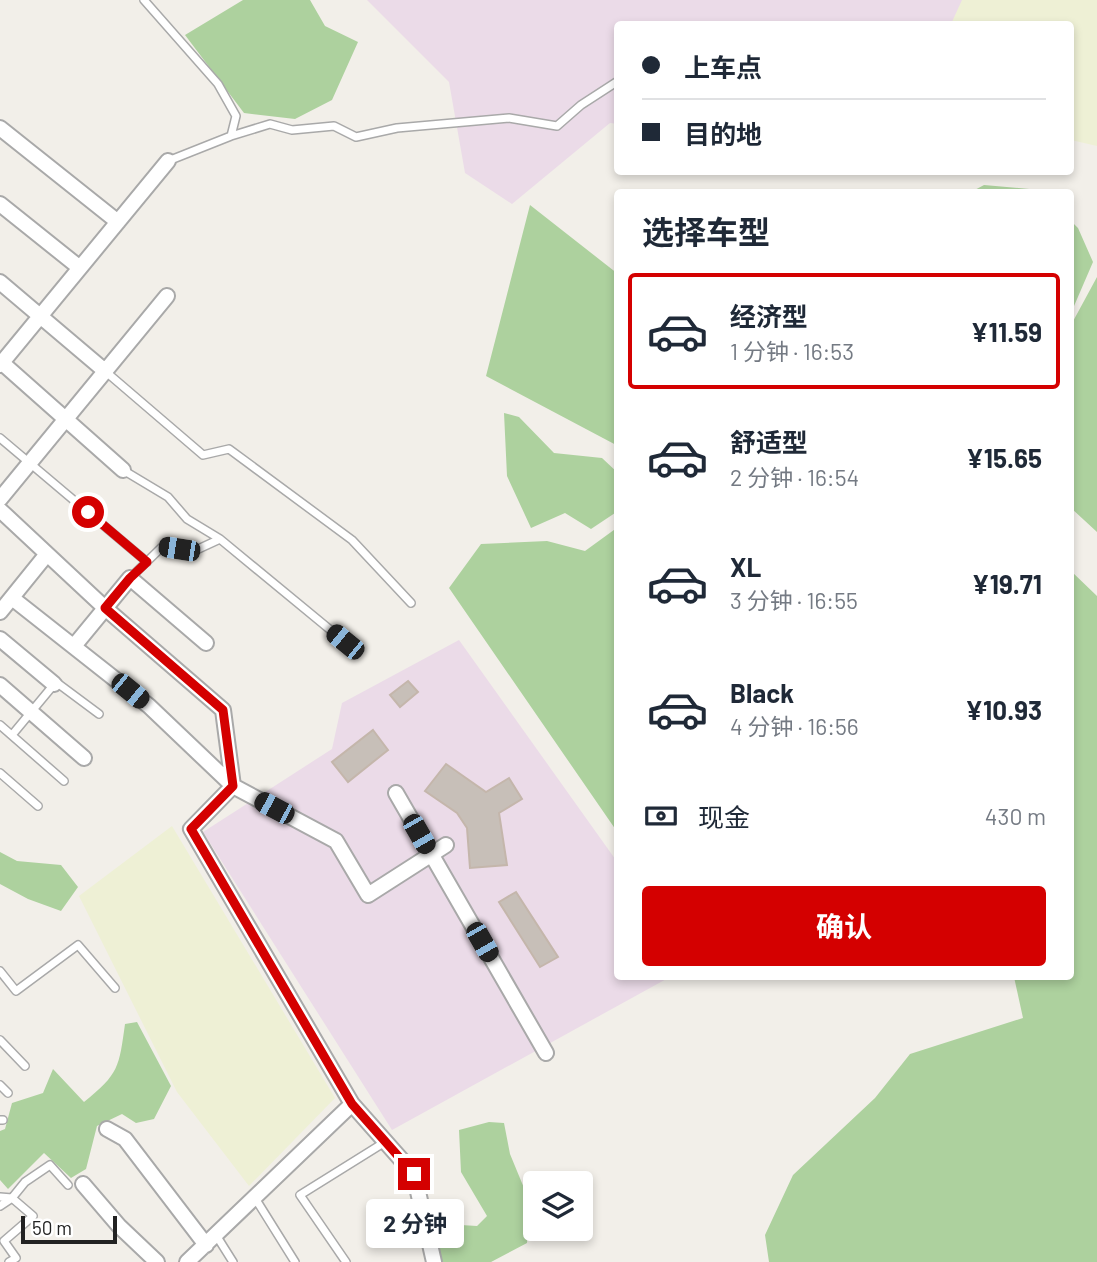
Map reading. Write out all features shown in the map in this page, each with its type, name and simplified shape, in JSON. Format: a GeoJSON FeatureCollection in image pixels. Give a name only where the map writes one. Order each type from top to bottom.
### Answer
{"type":"FeatureCollection","features":[{"type":"Feature","properties":{"kind":"street"},"geometry":{"type":"LineString","coordinates":[[2,134],[118,222]]}},
{"type":"Feature","properties":{"kind":"street"},"geometry":{"type":"LineString","coordinates":[[123,470],[1,363],[168,161]]}},
{"type":"Feature","properties":{"kind":"street"},"geometry":{"type":"LineString","coordinates":[[0,204],[79,268]]}},
{"type":"Feature","properties":{"kind":"street"},"geometry":{"type":"LineString","coordinates":[[0,282],[106,371]]}},
{"type":"Feature","properties":{"kind":"street"},"geometry":{"type":"LineString","coordinates":[[0,499],[167,296]]}},
{"type":"Feature","properties":{"kind":"street"},"geometry":{"type":"LineString","coordinates":[[0,510],[105,608],[223,710],[233,786]]}},
{"type":"Feature","properties":{"kind":"street"},"geometry":{"type":"LineString","coordinates":[[0,612],[47,554]]}},
{"type":"Feature","properties":{"kind":"street"},"geometry":{"type":"LineString","coordinates":[[74,646],[130,578],[206,643]]}},
{"type":"Feature","properties":{"kind":"street"},"geometry":{"type":"LineString","coordinates":[[12,598],[149,706],[233,786],[336,841],[368,895],[446,845]]}},
{"type":"Feature","properties":{"kind":"street"},"geometry":{"type":"LineString","coordinates":[[0,639],[54,684]]}},
{"type":"Feature","properties":{"kind":"street"},"geometry":{"type":"LineString","coordinates":[[0,685],[84,758]]}},
{"type":"Feature","properties":{"kind":"street"},"geometry":{"type":"LineString","coordinates":[[233,786],[191,829],[352,1104],[414,1174],[434,1262]]}},
{"type":"Feature","properties":{"kind":"street"},"geometry":{"type":"LineString","coordinates":[[396,793],[546,1053]]}},
{"type":"Feature","properties":{"kind":"street"},"geometry":{"type":"LineString","coordinates":[[187,1262],[352,1104]]}},
{"type":"Feature","properties":{"kind":"street"},"geometry":{"type":"LineString","coordinates":[[107,1129],[125,1139],[211,1240]]}},
{"type":"Feature","properties":{"kind":"street"},"geometry":{"type":"LineString","coordinates":[[75,1185],[157,1262]]}},
{"type":"Feature","properties":{"kind":"lane"},"geometry":{"type":"LineString","coordinates":[[144,0],[218,84],[236,116],[231,136]]}},
{"type":"Feature","properties":{"kind":"lane"},"geometry":{"type":"LineString","coordinates":[[168,161],[270,124],[292,131],[334,126],[356,137],[397,128],[509,118],[557,126],[581,105],[614,84]]}},
{"type":"Feature","properties":{"kind":"lane"},"geometry":{"type":"LineString","coordinates":[[106,371],[203,455],[229,449],[352,540],[411,603]]}},
{"type":"Feature","properties":{"kind":"lane"},"geometry":{"type":"LineString","coordinates":[[0,438],[147,562]]}},
{"type":"Feature","properties":{"kind":"lane"},"geometry":{"type":"LineString","coordinates":[[123,470],[167,497],[187,519],[220,538],[345,642]]}},
{"type":"Feature","properties":{"kind":"lane"},"geometry":{"type":"LineString","coordinates":[[130,578],[163,546],[194,551],[220,538]]}},
{"type":"Feature","properties":{"kind":"lane"},"geometry":{"type":"LineString","coordinates":[[12,735],[56,682],[73,692],[99,714]]}},
{"type":"Feature","properties":{"kind":"lane"},"geometry":{"type":"LineString","coordinates":[[0,725],[64,781]]}},
{"type":"Feature","properties":{"kind":"lane"},"geometry":{"type":"LineString","coordinates":[[0,773],[38,806]]}},
{"type":"Feature","properties":{"kind":"lane"},"geometry":{"type":"LineString","coordinates":[[0,971],[16,991],[78,945],[115,988]]}},
{"type":"Feature","properties":{"kind":"lane"},"geometry":{"type":"LineString","coordinates":[[0,1040],[25,1066]]}},
{"type":"Feature","properties":{"kind":"lane"},"geometry":{"type":"LineString","coordinates":[[0,1084],[8,1093]]}},
{"type":"Feature","properties":{"kind":"lane"},"geometry":{"type":"LineString","coordinates":[[346,1262],[300,1195],[386,1142]]}},
{"type":"Feature","properties":{"kind":"lane"},"geometry":{"type":"LineString","coordinates":[[0,1206],[12,1198],[24,1182],[50,1165],[75,1185]]}},
{"type":"Feature","properties":{"kind":"lane"},"geometry":{"type":"LineString","coordinates":[[0,1197],[12,1198],[33,1216],[5,1241],[16,1258],[9,1262]]}},
{"type":"Feature","properties":{"kind":"lane"},"geometry":{"type":"LineString","coordinates":[[255,1198],[295,1262]]}},
{"type":"Feature","properties":{"kind":"lane"},"geometry":{"type":"LineString","coordinates":[[211,1240],[233,1262]]}},
{"type":"Feature","properties":{"kind":"shaded area"},"geometry":{"type":"Polygon","coordinates":[[[367,0],[977,0],[966,21],[614,21],[614,124],[610,123],[512,204],[465,173],[449,82],[367,0]]]}},
{"type":"Feature","properties":{"kind":"shaded area"},"geometry":{"type":"Polygon","coordinates":[[[459,640],[614,857],[614,980],[665,980],[392,1130],[203,832],[332,749],[342,703],[459,640]]]}},
{"type":"Feature","properties":{"kind":"green space"},"geometry":{"type":"Polygon","coordinates":[[[243,0],[310,0],[325,26],[358,42],[332,100],[295,119],[244,113],[185,35],[243,0]]]}},
{"type":"Feature","properties":{"kind":"green space"},"geometry":{"type":"Polygon","coordinates":[[[962,0],[1097,0],[1097,146],[1074,141],[1074,21],[952,21],[962,0]]]}},
{"type":"Feature","properties":{"kind":"green space"},"geometry":{"type":"Polygon","coordinates":[[[984,185],[1029,189],[977,189],[984,185]]]}},
{"type":"Feature","properties":{"kind":"green space"},"geometry":{"type":"Polygon","coordinates":[[[530,205],[614,271],[614,444],[486,376],[530,205]]]}},
{"type":"Feature","properties":{"kind":"green space"},"geometry":{"type":"Polygon","coordinates":[[[1074,224],[1093,262],[1074,306],[1074,224]]]}},
{"type":"Feature","properties":{"kind":"green space"},"geometry":{"type":"Polygon","coordinates":[[[1097,277],[1097,532],[1074,511],[1074,319],[1097,277]]]}},
{"type":"Feature","properties":{"kind":"green space"},"geometry":{"type":"Polygon","coordinates":[[[504,413],[519,417],[554,453],[602,458],[614,469],[614,514],[591,529],[565,513],[531,528],[507,476],[504,413]]]}},
{"type":"Feature","properties":{"kind":"green space"},"geometry":{"type":"Polygon","coordinates":[[[614,530],[614,827],[449,588],[481,544],[547,541],[585,551],[614,530]]]}},
{"type":"Feature","properties":{"kind":"green space"},"geometry":{"type":"Polygon","coordinates":[[[1074,574],[1097,596],[1097,1262],[769,1262],[765,1235],[793,1175],[875,1098],[910,1054],[1023,1018],[1015,980],[1074,980],[1074,574]]]}},
{"type":"Feature","properties":{"kind":"green space"},"geometry":{"type":"Polygon","coordinates":[[[172,826],[335,1098],[249,1186],[177,1092],[79,896],[172,826]]]}},
{"type":"Feature","properties":{"kind":"green space"},"geometry":{"type":"Polygon","coordinates":[[[0,852],[17,861],[61,865],[78,887],[61,911],[28,899],[0,884],[0,852]]]}},
{"type":"Feature","properties":{"kind":"green space"},"geometry":{"type":"Polygon","coordinates":[[[137,1022],[171,1086],[154,1119],[136,1123],[122,1114],[97,1126],[86,1169],[71,1178],[44,1153],[8,1189],[0,1180],[0,1131],[5,1129],[12,1103],[43,1093],[53,1069],[84,1102],[104,1084],[115,1069],[125,1024],[137,1022]]]}},
{"type":"Feature","properties":{"kind":"green space"},"geometry":{"type":"Polygon","coordinates":[[[489,1122],[504,1123],[510,1154],[523,1186],[523,1241],[527,1243],[491,1262],[431,1262],[443,1242],[461,1225],[477,1226],[487,1216],[461,1172],[459,1130],[489,1122]]]}},
{"type":"Feature","properties":{"kind":"building"},"geometry":{"type":"Polygon","coordinates":[[[408,681],[418,692],[400,707],[390,695],[408,681]]]}},
{"type":"Feature","properties":{"kind":"building"},"geometry":{"type":"Polygon","coordinates":[[[373,730],[388,750],[348,782],[332,762],[373,730]]]}},
{"type":"Feature","properties":{"kind":"building"},"geometry":{"type":"Polygon","coordinates":[[[446,764],[486,792],[509,778],[522,799],[499,813],[507,865],[470,868],[467,828],[457,813],[425,791],[446,764]]]}},
{"type":"Feature","properties":{"kind":"building"},"geometry":{"type":"Polygon","coordinates":[[[516,892],[558,957],[540,967],[499,902],[516,892]]]}},
{"type":"Feature","properties":{"kind":"route"},"geometry":{"type":"LineString","coordinates":[[88,512],[147,562],[105,608],[223,710],[233,786],[191,829],[352,1104],[414,1174]]}}]}
